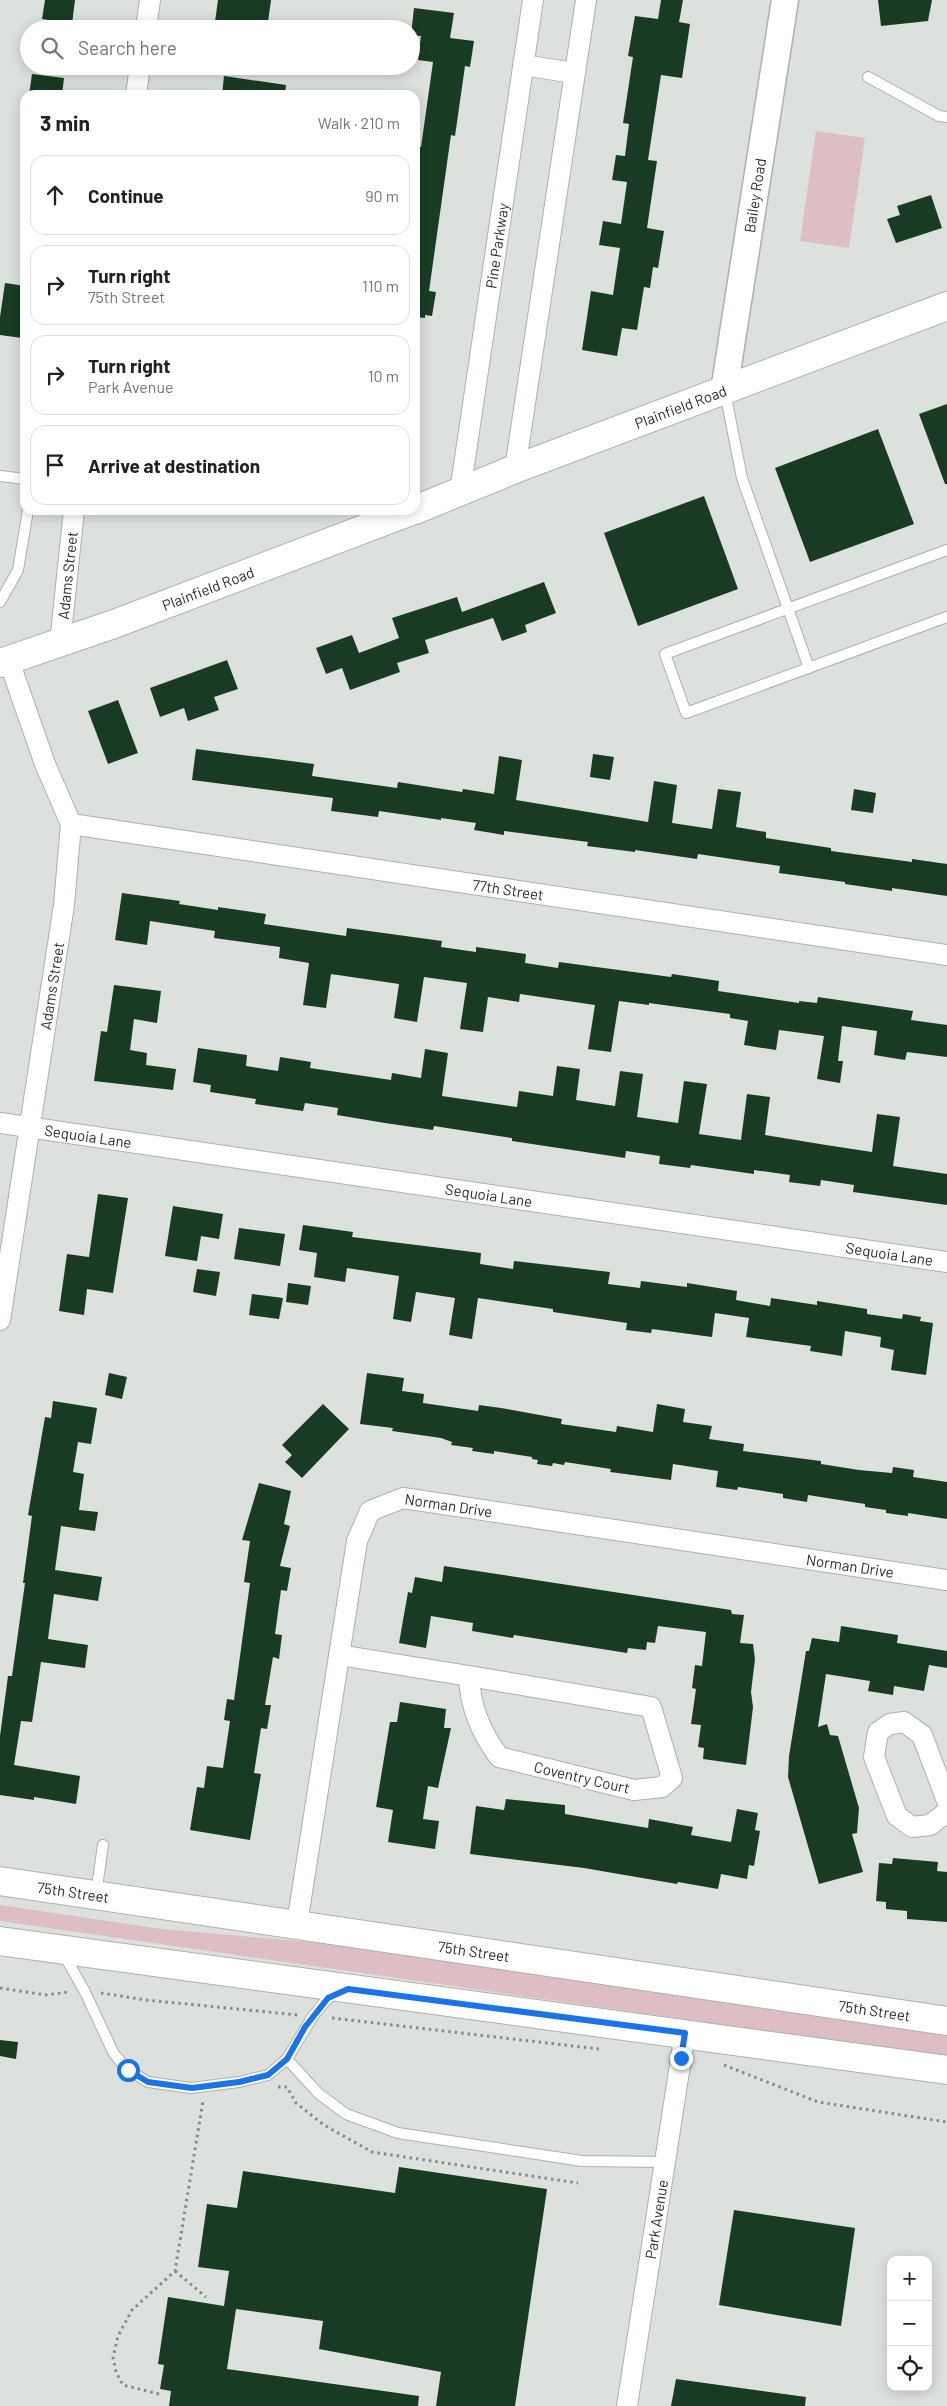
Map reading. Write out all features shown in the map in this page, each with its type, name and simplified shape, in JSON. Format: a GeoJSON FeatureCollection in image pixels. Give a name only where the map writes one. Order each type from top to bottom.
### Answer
{"type":"FeatureCollection","features":[{"type":"Feature","properties":{"kind":"main road","name":"Plainfield Road"},"geometry":{"type":"LineString","coordinates":[[420,508],[514,469],[947,306]]}},
{"type":"Feature","properties":{"kind":"main road","name":"Plainfield Road"},"geometry":{"type":"LineString","coordinates":[[5,662],[401,515]]}},
{"type":"Feature","properties":{"kind":"main road","name":"75th Street"},"geometry":{"type":"LineString","coordinates":[[0,1881],[947,2021]]}},
{"type":"Feature","properties":{"kind":"main road"},"geometry":{"type":"LineString","coordinates":[[0,1941],[947,2070]]}},
{"type":"Feature","properties":{"kind":"street"},"geometry":{"type":"LineString","coordinates":[[147,20],[150,0]]}},
{"type":"Feature","properties":{"kind":"street","name":"Pine Parkway"},"geometry":{"type":"LineString","coordinates":[[460,492],[533,0]]}},
{"type":"Feature","properties":{"kind":"street"},"geometry":{"type":"LineString","coordinates":[[514,469],[586,0]]}},
{"type":"Feature","properties":{"kind":"street","name":"Bailey Road"},"geometry":{"type":"LineString","coordinates":[[724,391],[785,0]]}},
{"type":"Feature","properties":{"kind":"street"},"geometry":{"type":"LineString","coordinates":[[523,65],[574,73]]}},
{"type":"Feature","properties":{"kind":"street"},"geometry":{"type":"LineString","coordinates":[[137,90],[139,75]]}},
{"type":"Feature","properties":{"kind":"street","name":"Adams Street"},"geometry":{"type":"LineString","coordinates":[[60,643],[73,515]]}},
{"type":"Feature","properties":{"kind":"street","name":"Adams Street"},"geometry":{"type":"LineString","coordinates":[[0,1320],[64,905],[71,824],[5,662]]}},
{"type":"Feature","properties":{"kind":"street","name":"77th Street"},"geometry":{"type":"LineString","coordinates":[[71,824],[947,955]]}},
{"type":"Feature","properties":{"kind":"street","name":"Sequoia Lane"},"geometry":{"type":"LineString","coordinates":[[0,1123],[947,1262]]}},
{"type":"Feature","properties":{"kind":"street","name":"Norman Drive"},"geometry":{"type":"LineString","coordinates":[[297,1924],[357,1541],[370,1511],[403,1498],[947,1580]]}},
{"type":"Feature","properties":{"kind":"street","name":"Coventry Court"},"geometry":{"type":"LineString","coordinates":[[339,1655],[469,1676],[651,1707],[672,1778],[662,1787],[634,1790],[499,1757],[489,1744],[478,1720],[470,1696],[469,1676]]}},
{"type":"Feature","properties":{"kind":"street"},"geometry":{"type":"LineString","coordinates":[[947,1801],[922,1735],[904,1722],[890,1724],[878,1732],[874,1757],[897,1816],[912,1827],[930,1825],[947,1812]]}},
{"type":"Feature","properties":{"kind":"street","name":"Park Avenue"},"geometry":{"type":"LineString","coordinates":[[627,2406],[685,2033]]}},
{"type":"Feature","properties":{"kind":"lane"},"geometry":{"type":"LineString","coordinates":[[868,77],[939,116],[947,117]]}},
{"type":"Feature","properties":{"kind":"lane"},"geometry":{"type":"LineString","coordinates":[[724,391],[742,478],[809,668]]}},
{"type":"Feature","properties":{"kind":"lane"},"geometry":{"type":"LineString","coordinates":[[0,476],[20,478]]}},
{"type":"Feature","properties":{"kind":"lane"},"geometry":{"type":"LineString","coordinates":[[0,602],[18,570],[27,515]]}},
{"type":"Feature","properties":{"kind":"lane"},"geometry":{"type":"LineString","coordinates":[[947,550],[665,654],[686,713],[947,617]]}},
{"type":"Feature","properties":{"kind":"lane"},"geometry":{"type":"LineString","coordinates":[[96,1895],[102,1845]]}},
{"type":"Feature","properties":{"kind":"lane"},"geometry":{"type":"LineString","coordinates":[[61,1950],[85,1992],[114,2054],[128,2070],[148,2082],[192,2088],[239,2082],[268,2075],[287,2059],[305,2027],[328,1998],[348,1989]]}},
{"type":"Feature","properties":{"kind":"lane"},"geometry":{"type":"LineString","coordinates":[[287,2059],[325,2098],[346,2114],[398,2133],[582,2162],[665,2162]]}},
{"type":"Feature","properties":{"kind":"path"},"geometry":{"type":"LineString","coordinates":[[0,1988],[46,1995],[74,1992]]}},
{"type":"Feature","properties":{"kind":"path"},"geometry":{"type":"LineString","coordinates":[[99,1992],[146,2000],[300,2015]]}},
{"type":"Feature","properties":{"kind":"path"},"geometry":{"type":"LineString","coordinates":[[326,2017],[607,2050]]}},
{"type":"Feature","properties":{"kind":"path"},"geometry":{"type":"LineString","coordinates":[[722,2064],[818,2102],[947,2122]]}},
{"type":"Feature","properties":{"kind":"path"},"geometry":{"type":"LineString","coordinates":[[272,2087],[287,2087],[296,2103],[324,2125],[372,2152],[578,2183]]}},
{"type":"Feature","properties":{"kind":"path"},"geometry":{"type":"LineString","coordinates":[[159,2394],[123,2385],[116,2372],[113,2358],[118,2336],[132,2310],[175,2271],[203,2101],[212,2100]]}},
{"type":"Feature","properties":{"kind":"path"},"geometry":{"type":"LineString","coordinates":[[175,2271],[206,2296]]}},
{"type":"Feature","properties":{"kind":"shaded area"},"geometry":{"type":"Polygon","coordinates":[[[816,131],[865,138],[849,248],[800,241],[816,131]]]}},
{"type":"Feature","properties":{"kind":"shaded area"},"geometry":{"type":"Polygon","coordinates":[[[0,1905],[162,1929],[332,1944],[947,2036],[947,2055],[911,2052],[0,1921],[0,1905]]]}},
{"type":"Feature","properties":{"kind":"building"},"geometry":{"type":"Polygon","coordinates":[[[45,0],[75,0],[72,20],[42,19],[45,0]]]}},
{"type":"Feature","properties":{"kind":"building"},"geometry":{"type":"Polygon","coordinates":[[[218,0],[271,0],[268,20],[215,20],[218,0]]]}},
{"type":"Feature","properties":{"kind":"building"},"geometry":{"type":"Polygon","coordinates":[[[661,0],[683,0],[679,22],[690,24],[682,78],[661,75],[648,160],[657,161],[647,228],[664,231],[658,268],[653,267],[650,288],[644,287],[637,330],[622,328],[617,356],[582,350],[591,291],[613,295],[620,248],[599,245],[603,221],[621,224],[627,182],[612,180],[616,155],[625,156],[629,124],[623,123],[633,57],[628,56],[635,16],[658,19],[661,0]]]}},
{"type":"Feature","properties":{"kind":"building"},"geometry":{"type":"Polygon","coordinates":[[[878,0],[932,0],[928,21],[881,26],[878,0]]]}},
{"type":"Feature","properties":{"kind":"building"},"geometry":{"type":"Polygon","coordinates":[[[414,8],[454,13],[450,38],[474,41],[470,67],[465,66],[455,136],[451,135],[429,291],[436,292],[432,316],[425,315],[425,318],[420,318],[420,147],[433,62],[420,60],[420,20],[413,20],[414,8]]]}},
{"type":"Feature","properties":{"kind":"building"},"geometry":{"type":"Polygon","coordinates":[[[32,75],[64,78],[63,90],[30,90],[32,75]]]}},
{"type":"Feature","properties":{"kind":"building"},"geometry":{"type":"Polygon","coordinates":[[[224,76],[286,85],[286,90],[223,90],[224,76]]]}},
{"type":"Feature","properties":{"kind":"building"},"geometry":{"type":"Polygon","coordinates":[[[931,195],[942,228],[896,243],[887,219],[900,215],[897,206],[931,195]]]}},
{"type":"Feature","properties":{"kind":"building"},"geometry":{"type":"Polygon","coordinates":[[[5,283],[20,285],[20,338],[0,335],[0,317],[5,283]]]}},
{"type":"Feature","properties":{"kind":"building"},"geometry":{"type":"Polygon","coordinates":[[[947,404],[947,484],[945,484],[919,414],[947,404]]]}},
{"type":"Feature","properties":{"kind":"building"},"geometry":{"type":"Polygon","coordinates":[[[878,429],[914,524],[810,562],[775,468],[878,429]]]}},
{"type":"Feature","properties":{"kind":"building"},"geometry":{"type":"Polygon","coordinates":[[[704,496],[738,589],[638,626],[604,533],[704,496]]]}},
{"type":"Feature","properties":{"kind":"building"},"geometry":{"type":"Polygon","coordinates":[[[544,582],[556,613],[525,625],[527,632],[502,641],[493,618],[425,640],[429,653],[397,663],[400,672],[350,690],[342,668],[326,674],[316,648],[352,635],[359,653],[399,638],[392,618],[457,597],[462,612],[544,582]]]}},
{"type":"Feature","properties":{"kind":"building"},"geometry":{"type":"Polygon","coordinates":[[[227,660],[238,689],[214,697],[219,710],[188,721],[184,708],[160,717],[150,688],[227,660]]]}},
{"type":"Feature","properties":{"kind":"building"},"geometry":{"type":"Polygon","coordinates":[[[118,700],[138,753],[108,764],[88,711],[118,700]]]}},
{"type":"Feature","properties":{"kind":"building"},"geometry":{"type":"Polygon","coordinates":[[[196,749],[314,764],[312,776],[397,788],[398,782],[462,792],[463,789],[494,794],[499,756],[522,760],[516,800],[648,822],[654,781],[677,785],[672,823],[712,829],[718,789],[741,792],[736,827],[766,832],[766,838],[831,848],[831,851],[912,862],[912,859],[947,864],[947,896],[892,888],[892,891],[779,873],[780,866],[698,854],[697,859],[635,850],[635,852],[587,846],[588,842],[504,831],[504,835],[474,830],[476,823],[441,818],[441,820],[379,811],[378,817],[331,811],[333,798],[192,780],[196,749]]]}},
{"type":"Feature","properties":{"kind":"building"},"geometry":{"type":"Polygon","coordinates":[[[593,754],[614,757],[610,780],[590,777],[593,754]]]}},
{"type":"Feature","properties":{"kind":"building"},"geometry":{"type":"Polygon","coordinates":[[[854,789],[876,793],[873,813],[851,810],[854,789]]]}},
{"type":"Feature","properties":{"kind":"building"},"geometry":{"type":"Polygon","coordinates":[[[122,893],[180,901],[179,904],[218,910],[218,907],[266,914],[264,924],[346,936],[347,928],[442,941],[441,947],[476,952],[476,947],[526,954],[525,963],[558,968],[559,962],[671,977],[672,974],[719,981],[718,991],[799,1003],[799,1001],[817,1003],[818,997],[913,1011],[911,1020],[947,1025],[947,1057],[907,1052],[905,1060],[874,1055],[877,1031],[842,1026],[838,1061],[843,1061],[840,1083],[817,1079],[824,1036],[779,1030],[776,1050],[744,1045],[748,1021],[730,1018],[730,1014],[649,1003],[649,1005],[619,1001],[611,1052],[588,1049],[595,1005],[520,994],[519,1002],[488,997],[483,1032],[460,1029],[467,983],[424,977],[417,1022],[394,1018],[399,984],[331,974],[326,1008],[303,1005],[309,963],[279,958],[280,947],[214,938],[215,931],[150,921],[147,945],[115,940],[122,893]]]}},
{"type":"Feature","properties":{"kind":"building"},"geometry":{"type":"Polygon","coordinates":[[[114,985],[161,991],[157,1023],[134,1019],[130,1050],[147,1053],[146,1065],[176,1069],[173,1090],[94,1081],[101,1031],[107,1032],[114,985]]]}},
{"type":"Feature","properties":{"kind":"building"},"geometry":{"type":"Polygon","coordinates":[[[198,1048],[247,1055],[246,1066],[278,1071],[280,1057],[311,1062],[310,1068],[391,1080],[392,1073],[421,1078],[425,1049],[448,1053],[442,1096],[517,1107],[519,1091],[553,1096],[557,1066],[580,1069],[576,1100],[615,1106],[620,1071],[643,1074],[637,1117],[678,1123],[684,1081],[707,1084],[699,1134],[741,1140],[747,1094],[770,1097],[765,1135],[872,1152],[877,1114],[900,1117],[893,1166],[947,1174],[947,1205],[853,1192],[854,1185],[821,1180],[820,1186],[789,1182],[790,1175],[754,1170],[754,1174],[691,1165],[690,1168],[659,1164],[660,1156],[626,1151],[625,1158],[512,1141],[512,1138],[434,1126],[433,1130],[385,1123],[337,1115],[338,1108],[305,1103],[303,1111],[255,1104],[256,1099],[210,1092],[211,1085],[193,1082],[198,1048]]]}},
{"type":"Feature","properties":{"kind":"building"},"geometry":{"type":"Polygon","coordinates":[[[98,1194],[128,1198],[113,1293],[87,1289],[84,1315],[59,1311],[67,1254],[89,1257],[98,1194]]]}},
{"type":"Feature","properties":{"kind":"building"},"geometry":{"type":"Polygon","coordinates":[[[173,1206],[223,1214],[219,1239],[201,1236],[197,1261],[165,1256],[173,1206]]]}},
{"type":"Feature","properties":{"kind":"building"},"geometry":{"type":"Polygon","coordinates":[[[303,1225],[353,1232],[352,1237],[481,1253],[480,1264],[513,1269],[514,1261],[610,1272],[608,1284],[640,1288],[641,1281],[687,1287],[687,1283],[737,1291],[736,1300],[770,1306],[771,1298],[817,1305],[817,1301],[867,1309],[867,1314],[902,1319],[903,1314],[921,1317],[920,1321],[933,1323],[926,1375],[891,1370],[894,1350],[880,1347],[881,1337],[845,1331],[842,1356],[810,1351],[811,1346],[746,1337],[749,1318],[715,1313],[712,1337],[652,1329],[651,1333],[626,1330],[627,1323],[553,1312],[553,1309],[478,1298],[472,1339],[449,1335],[455,1298],[416,1292],[411,1322],[393,1319],[399,1276],[347,1268],[345,1282],[314,1277],[317,1253],[299,1250],[303,1225]]]}},
{"type":"Feature","properties":{"kind":"building"},"geometry":{"type":"Polygon","coordinates":[[[239,1228],[285,1234],[280,1266],[234,1259],[239,1228]]]}},
{"type":"Feature","properties":{"kind":"building"},"geometry":{"type":"Polygon","coordinates":[[[197,1269],[220,1272],[216,1296],[193,1292],[197,1269]]]}},
{"type":"Feature","properties":{"kind":"building"},"geometry":{"type":"Polygon","coordinates":[[[288,1283],[311,1286],[308,1305],[286,1302],[288,1283]]]}},
{"type":"Feature","properties":{"kind":"building"},"geometry":{"type":"Polygon","coordinates":[[[252,1294],[283,1298],[279,1319],[249,1315],[252,1294]]]}},
{"type":"Feature","properties":{"kind":"building"},"geometry":{"type":"Polygon","coordinates":[[[109,1373],[127,1377],[122,1399],[105,1395],[109,1373]]]}},
{"type":"Feature","properties":{"kind":"building"},"geometry":{"type":"Polygon","coordinates":[[[367,1373],[404,1378],[402,1391],[424,1394],[423,1403],[478,1411],[479,1405],[501,1408],[562,1419],[561,1424],[616,1432],[617,1426],[653,1432],[657,1404],[685,1409],[683,1422],[712,1426],[709,1439],[744,1444],[743,1451],[821,1461],[821,1464],[859,1470],[892,1473],[893,1467],[914,1470],[913,1477],[947,1482],[947,1519],[908,1513],[908,1516],[886,1513],[886,1510],[865,1507],[865,1504],[808,1495],[807,1502],[783,1498],[783,1494],[738,1487],[737,1490],[716,1487],[718,1471],[673,1464],[671,1480],[610,1472],[611,1469],[565,1462],[564,1465],[553,1463],[552,1466],[537,1464],[538,1460],[532,1459],[532,1457],[494,1451],[494,1454],[472,1451],[473,1448],[451,1445],[452,1442],[441,1438],[392,1431],[393,1428],[360,1424],[367,1373]]]}},
{"type":"Feature","properties":{"kind":"building"},"geometry":{"type":"Polygon","coordinates":[[[53,1401],[97,1408],[91,1444],[78,1442],[73,1472],[84,1474],[79,1510],[98,1512],[95,1531],[61,1526],[55,1570],[102,1577],[98,1601],[54,1594],[48,1639],[88,1645],[85,1668],[41,1662],[32,1722],[21,1721],[14,1765],[80,1776],[76,1804],[34,1797],[34,1800],[0,1795],[0,1736],[8,1676],[12,1676],[25,1583],[23,1583],[32,1516],[28,1515],[45,1417],[51,1418],[53,1401]]]}},
{"type":"Feature","properties":{"kind":"building"},"geometry":{"type":"Polygon","coordinates":[[[323,1404],[349,1429],[302,1478],[285,1462],[292,1455],[282,1445],[323,1404]]]}},
{"type":"Feature","properties":{"kind":"building"},"geometry":{"type":"Polygon","coordinates":[[[259,1483],[291,1491],[284,1524],[290,1526],[280,1566],[291,1568],[287,1591],[281,1590],[275,1634],[282,1635],[279,1659],[273,1657],[265,1705],[271,1705],[267,1729],[261,1728],[254,1773],[261,1774],[250,1840],[190,1830],[197,1787],[204,1788],[207,1766],[223,1768],[230,1721],[224,1720],[227,1699],[234,1700],[250,1583],[244,1582],[250,1541],[242,1540],[259,1483]]]}},
{"type":"Feature","properties":{"kind":"building"},"geometry":{"type":"Polygon","coordinates":[[[444,1566],[731,1610],[732,1614],[744,1615],[740,1643],[753,1644],[755,1659],[751,1692],[753,1707],[746,1765],[703,1759],[704,1748],[698,1747],[701,1725],[691,1724],[696,1689],[692,1688],[695,1665],[702,1666],[706,1632],[658,1626],[655,1643],[647,1642],[646,1650],[628,1648],[627,1653],[514,1635],[513,1638],[472,1631],[473,1623],[431,1616],[426,1648],[399,1643],[408,1592],[412,1593],[415,1577],[442,1582],[444,1566]]]}},
{"type":"Feature","properties":{"kind":"building"},"geometry":{"type":"Polygon","coordinates":[[[841,1626],[898,1635],[897,1643],[947,1651],[947,1668],[929,1665],[924,1691],[894,1686],[893,1695],[868,1691],[870,1681],[826,1674],[818,1727],[827,1724],[830,1735],[838,1736],[859,1808],[857,1833],[852,1834],[863,1872],[819,1884],[788,1777],[789,1756],[806,1651],[809,1651],[812,1638],[839,1642],[841,1626]]]}},
{"type":"Feature","properties":{"kind":"building"},"geometry":{"type":"Polygon","coordinates":[[[400,1702],[446,1709],[444,1728],[451,1728],[438,1788],[428,1786],[423,1819],[439,1821],[435,1849],[388,1842],[393,1810],[376,1807],[390,1722],[397,1722],[400,1702]]]}},
{"type":"Feature","properties":{"kind":"building"},"geometry":{"type":"Polygon","coordinates":[[[506,1799],[565,1805],[565,1814],[648,1828],[649,1819],[693,1827],[691,1835],[731,1842],[737,1809],[758,1813],[755,1830],[760,1831],[754,1866],[749,1865],[747,1879],[721,1874],[718,1889],[584,1868],[470,1854],[476,1806],[504,1810],[506,1799]]]}},
{"type":"Feature","properties":{"kind":"building"},"geometry":{"type":"Polygon","coordinates":[[[893,1858],[938,1862],[937,1871],[947,1872],[947,1922],[907,1919],[907,1911],[886,1909],[886,1902],[876,1901],[879,1863],[892,1864],[893,1858]]]}},
{"type":"Feature","properties":{"kind":"building"},"geometry":{"type":"Polygon","coordinates":[[[0,2040],[18,2042],[16,2059],[0,2056],[0,2040]]]}},
{"type":"Feature","properties":{"kind":"building"},"geometry":{"type":"Polygon","coordinates":[[[399,2167],[547,2189],[515,2406],[436,2406],[441,2372],[319,2349],[323,2321],[236,2309],[227,2369],[419,2396],[418,2406],[169,2406],[171,2391],[160,2389],[164,2365],[158,2364],[168,2297],[224,2306],[229,2271],[198,2267],[207,2204],[237,2208],[243,2171],[395,2193],[399,2167]]]}},
{"type":"Feature","properties":{"kind":"building"},"geometry":{"type":"Polygon","coordinates":[[[734,2210],[855,2228],[841,2326],[719,2305],[734,2210]]]}},
{"type":"Feature","properties":{"kind":"building"},"geometry":{"type":"Polygon","coordinates":[[[676,2379],[806,2397],[805,2406],[671,2406],[676,2379]]]}},
{"type":"Feature","properties":{"kind":"route"},"geometry":{"type":"LineString","coordinates":[[128,2070],[148,2082],[192,2088],[239,2082],[268,2075],[287,2059],[305,2027],[328,1998],[348,1989],[685,2033],[681,2058]]}}]}
